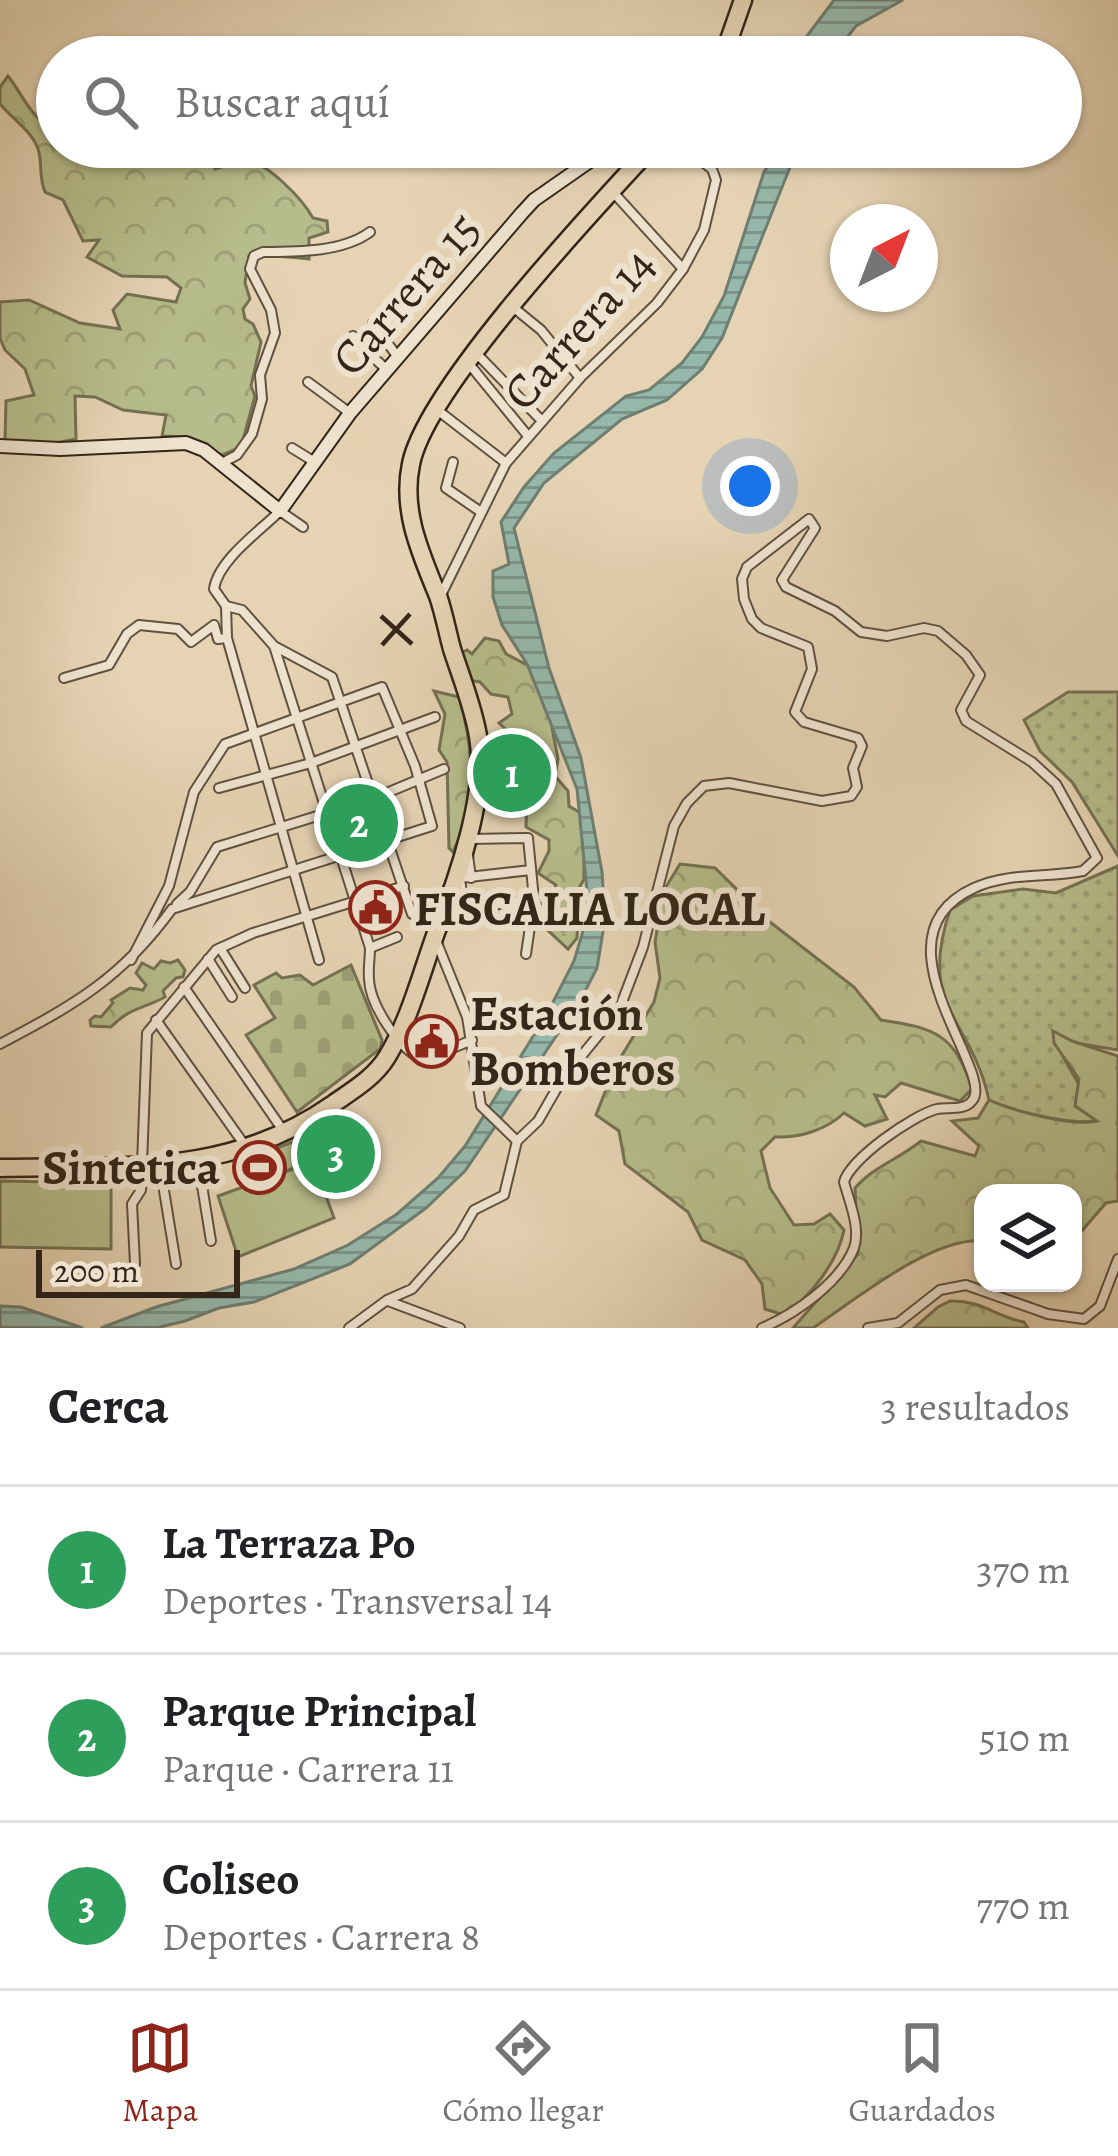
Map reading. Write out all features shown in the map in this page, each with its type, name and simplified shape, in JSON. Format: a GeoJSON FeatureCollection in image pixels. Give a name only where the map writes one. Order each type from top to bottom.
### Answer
{"type":"FeatureCollection","features":[{"type":"Feature","properties":{"kind":"highway"},"geometry":{"type":"LineString","coordinates":[[730,36],[743,0]]}},
{"type":"Feature","properties":{"kind":"highway"},"geometry":{"type":"LineString","coordinates":[[0,1168],[151,1166],[198,1161],[247,1148],[323,1111],[376,1071],[399,1036],[444,913],[482,765],[477,729],[408,502],[412,458],[436,409],[473,359],[633,168]]}},
{"type":"Feature","properties":{"kind":"street","name":"Carrera 15"},"geometry":{"type":"LineString","coordinates":[[280,511],[386,369],[534,200],[580,168]]}},
{"type":"Feature","properties":{"kind":"street","name":"Carrera 14"},"geometry":{"type":"LineString","coordinates":[[439,600],[506,463],[580,378],[657,303],[683,269],[714,201],[716,180],[711,168]]}},
{"type":"Feature","properties":{"kind":"street"},"geometry":{"type":"LineString","coordinates":[[612,191],[683,269]]}},
{"type":"Feature","properties":{"kind":"street"},"geometry":{"type":"LineString","coordinates":[[222,464],[237,455],[252,434],[262,399],[260,375],[275,333],[271,310],[250,269],[254,256],[331,250],[346,238],[370,232]]}},
{"type":"Feature","properties":{"kind":"street"},"geometry":{"type":"LineString","coordinates":[[514,308],[542,330],[580,378]]}},
{"type":"Feature","properties":{"kind":"street"},"geometry":{"type":"LineString","coordinates":[[373,323],[398,356]]}},
{"type":"Feature","properties":{"kind":"street"},"geometry":{"type":"LineString","coordinates":[[353,335],[386,369]]}},
{"type":"Feature","properties":{"kind":"street"},"geometry":{"type":"LineString","coordinates":[[473,359],[542,421]]}},
{"type":"Feature","properties":{"kind":"street"},"geometry":{"type":"LineString","coordinates":[[473,359],[528,436]]}},
{"type":"Feature","properties":{"kind":"street"},"geometry":{"type":"LineString","coordinates":[[308,382],[350,413]]}},
{"type":"Feature","properties":{"kind":"street"},"geometry":{"type":"LineString","coordinates":[[436,409],[506,463]]}},
{"type":"Feature","properties":{"kind":"street"},"geometry":{"type":"LineString","coordinates":[[0,446],[44,449],[186,443],[204,450],[303,527]]}},
{"type":"Feature","properties":{"kind":"street"},"geometry":{"type":"LineString","coordinates":[[292,448],[313,461]]}},
{"type":"Feature","properties":{"kind":"street"},"geometry":{"type":"LineString","coordinates":[[453,462],[446,488],[481,512]]}},
{"type":"Feature","properties":{"kind":"street"},"geometry":{"type":"LineString","coordinates":[[280,511],[215,579],[214,589],[226,606],[227,638],[320,960]]}},
{"type":"Feature","properties":{"kind":"street"},"geometry":{"type":"LineString","coordinates":[[349,1328],[387,1300],[412,1289],[459,1236],[474,1210],[504,1195],[517,1142],[538,1121],[561,1082],[619,1010],[643,947],[674,826],[687,803],[704,786],[729,783],[822,801],[850,796],[857,788],[853,769],[862,746],[858,738],[804,722],[795,712],[812,668],[808,647],[761,628],[752,619],[742,588],[747,567],[809,519],[815,528],[784,571],[786,587],[873,635],[924,628],[938,631],[966,655],[980,675],[961,710],[966,721],[1032,762],[1057,784],[1096,858],[1083,872],[1044,873],[979,885],[943,910],[934,941],[937,991],[971,1065],[977,1088],[974,1100],[966,1106],[934,1110],[855,1162],[844,1182],[856,1227],[854,1246],[809,1303],[762,1328]]}},
{"type":"Feature","properties":{"kind":"street"},"geometry":{"type":"LineString","coordinates":[[226,606],[242,610],[274,646],[332,677],[412,914]]}},
{"type":"Feature","properties":{"kind":"street"},"geometry":{"type":"LineString","coordinates":[[64,678],[109,665],[127,634],[139,625],[178,629],[191,642],[214,625],[218,639],[227,638]]}},
{"type":"Feature","properties":{"kind":"street"},"geometry":{"type":"LineString","coordinates":[[274,646],[370,948],[368,982],[378,1008],[413,1056],[424,1060],[472,1040]]}},
{"type":"Feature","properties":{"kind":"street"},"geometry":{"type":"LineString","coordinates":[[131,960],[169,886],[194,792],[228,743],[382,687],[419,779],[432,826],[172,909]]}},
{"type":"Feature","properties":{"kind":"street"},"geometry":{"type":"LineString","coordinates":[[219,788],[311,763],[435,717]]}},
{"type":"Feature","properties":{"kind":"street"},"geometry":{"type":"LineString","coordinates":[[0,1044],[80,1002],[131,960],[190,892],[218,847],[328,814],[444,770]]}},
{"type":"Feature","properties":{"kind":"street"},"geometry":{"type":"LineString","coordinates":[[464,909],[466,839],[528,838],[534,898],[526,954]]}},
{"type":"Feature","properties":{"kind":"street"},"geometry":{"type":"LineString","coordinates":[[466,878],[531,870]]}},
{"type":"Feature","properties":{"kind":"street"},"geometry":{"type":"LineString","coordinates":[[176,1264],[151,1166],[147,1033],[220,948],[253,933],[404,886]]}},
{"type":"Feature","properties":{"kind":"street"},"geometry":{"type":"LineString","coordinates":[[444,913],[534,898]]}},
{"type":"Feature","properties":{"kind":"street"},"geometry":{"type":"LineString","coordinates":[[370,948],[397,937]]}},
{"type":"Feature","properties":{"kind":"street"},"geometry":{"type":"LineString","coordinates":[[434,938],[455,983],[472,1040],[481,1106],[517,1142]]}},
{"type":"Feature","properties":{"kind":"street"},"geometry":{"type":"LineString","coordinates":[[220,948],[245,988]]}},
{"type":"Feature","properties":{"kind":"street"},"geometry":{"type":"LineString","coordinates":[[208,959],[232,997]]}},
{"type":"Feature","properties":{"kind":"street"},"geometry":{"type":"LineString","coordinates":[[184,987],[284,1132]]}},
{"type":"Feature","properties":{"kind":"street"},"geometry":{"type":"LineString","coordinates":[[156,1020],[247,1148]]}},
{"type":"Feature","properties":{"kind":"street"},"geometry":{"type":"LineString","coordinates":[[198,1161],[211,1240]]}},
{"type":"Feature","properties":{"kind":"street"},"geometry":{"type":"LineString","coordinates":[[135,1264],[132,1204],[151,1166]]}},
{"type":"Feature","properties":{"kind":"street"},"geometry":{"type":"LineString","coordinates":[[868,1328],[898,1323],[940,1291],[966,1285],[1048,1314],[1084,1319],[1100,1306],[1118,1258]]}},
{"type":"Feature","properties":{"kind":"street"},"geometry":{"type":"LineString","coordinates":[[387,1300],[460,1328]]}},
{"type":"Feature","properties":{"kind":"green space"},"geometry":{"type":"Polygon","coordinates":[[[8,76],[36,116],[36,145],[0,104],[0,87],[8,76]]]}},
{"type":"Feature","properties":{"kind":"green space"},"geometry":{"type":"Polygon","coordinates":[[[41,168],[264,168],[293,192],[313,218],[327,221],[328,232],[309,238],[309,259],[249,256],[245,283],[250,299],[243,309],[261,342],[251,386],[255,396],[241,447],[222,455],[187,437],[162,436],[166,415],[123,410],[95,397],[75,396],[76,439],[45,445],[5,440],[6,401],[34,395],[25,369],[5,350],[0,338],[0,302],[29,300],[80,323],[120,329],[113,310],[127,294],[176,302],[181,288],[167,277],[122,276],[87,257],[99,240],[83,241],[63,200],[45,192],[41,168]]]}},
{"type":"Feature","properties":{"kind":"green space"},"geometry":{"type":"Polygon","coordinates":[[[485,638],[499,641],[506,654],[531,667],[556,723],[552,728],[558,759],[555,776],[568,791],[569,806],[584,815],[584,879],[577,892],[591,899],[578,918],[577,938],[568,949],[540,923],[537,907],[541,903],[548,907],[556,885],[538,873],[549,840],[526,827],[527,797],[546,798],[547,792],[525,778],[519,742],[499,723],[512,714],[508,697],[491,694],[480,682],[468,680],[457,655],[467,650],[472,654],[485,638]]]}},
{"type":"Feature","properties":{"kind":"green space"},"geometry":{"type":"Polygon","coordinates":[[[434,691],[459,697],[468,736],[469,795],[453,852],[449,848],[447,762],[439,750],[445,714],[434,691]]]}},
{"type":"Feature","properties":{"kind":"green space"},"geometry":{"type":"Polygon","coordinates":[[[1068,692],[1118,692],[1118,856],[1072,782],[1040,751],[1024,720],[1068,692]]]}},
{"type":"Feature","properties":{"kind":"green space"},"geometry":{"type":"Polygon","coordinates":[[[368,800],[378,836],[348,843],[342,810],[368,800]]]}},
{"type":"Feature","properties":{"kind":"green space"},"geometry":{"type":"Polygon","coordinates":[[[680,864],[715,868],[770,922],[854,987],[881,1020],[916,1026],[940,1037],[958,1056],[972,1089],[960,1101],[901,1083],[885,1097],[875,1095],[887,1119],[865,1126],[844,1113],[812,1132],[775,1137],[761,1151],[770,1188],[794,1225],[814,1224],[830,1214],[844,1230],[822,1278],[784,1315],[765,1309],[762,1284],[745,1260],[702,1240],[688,1212],[625,1164],[619,1131],[596,1115],[615,1067],[654,1002],[660,978],[655,942],[664,890],[680,864]]]}},
{"type":"Feature","properties":{"kind":"green space"},"geometry":{"type":"Polygon","coordinates":[[[1118,866],[1118,1050],[1076,1043],[1053,1032],[1099,1120],[1060,1120],[989,1100],[981,1072],[943,992],[941,943],[950,910],[973,896],[1023,889],[1056,893],[1118,866]]]}},
{"type":"Feature","properties":{"kind":"green space"},"geometry":{"type":"Polygon","coordinates":[[[178,960],[185,970],[183,977],[163,991],[165,997],[130,1012],[111,1027],[91,1026],[90,1020],[101,1017],[111,1000],[130,988],[143,990],[146,985],[136,973],[142,963],[154,969],[161,961],[178,960]]]}},
{"type":"Feature","properties":{"kind":"green space"},"geometry":{"type":"Polygon","coordinates":[[[351,965],[382,1040],[380,1049],[297,1112],[246,1035],[275,1018],[254,985],[276,973],[282,978],[300,975],[313,985],[351,965]]]}},
{"type":"Feature","properties":{"kind":"green space"},"geometry":{"type":"Polygon","coordinates":[[[1053,1031],[1118,1056],[1118,1201],[1106,1203],[1082,1231],[1082,1184],[974,1184],[974,1241],[918,1259],[813,1328],[793,1328],[858,1254],[855,1188],[878,1169],[921,1141],[975,1156],[979,1146],[952,1121],[978,1118],[989,1100],[1043,1117],[1097,1121],[1075,1106],[1079,1079],[1054,1043],[1053,1031]]]}},
{"type":"Feature","properties":{"kind":"green space"},"geometry":{"type":"Polygon","coordinates":[[[338,1128],[362,1168],[339,1186],[312,1147],[338,1128]]]}},
{"type":"Feature","properties":{"kind":"green space"},"geometry":{"type":"Polygon","coordinates":[[[304,1137],[312,1159],[284,1172],[314,1163],[334,1218],[238,1257],[218,1196],[279,1174],[270,1151],[304,1137]]]}},
{"type":"Feature","properties":{"kind":"green space"},"geometry":{"type":"Polygon","coordinates":[[[0,1181],[111,1183],[111,1249],[0,1247],[0,1181]]]}},
{"type":"Feature","properties":{"kind":"green space"},"geometry":{"type":"Polygon","coordinates":[[[950,1301],[980,1306],[1024,1322],[1028,1328],[914,1328],[950,1301]]]}},
{"type":"Feature","properties":{"kind":"shaded area"},"geometry":{"type":"Polygon","coordinates":[[[834,0],[903,0],[856,26],[848,36],[807,36],[834,0]]]}},
{"type":"Feature","properties":{"kind":"shaded area"},"geometry":{"type":"Polygon","coordinates":[[[789,168],[722,338],[702,369],[667,400],[622,419],[544,483],[514,528],[549,668],[581,758],[602,872],[605,920],[597,968],[580,1001],[465,1171],[426,1208],[350,1264],[254,1302],[185,1321],[156,1328],[101,1328],[156,1307],[294,1269],[348,1245],[397,1214],[465,1146],[547,1014],[574,961],[589,911],[577,789],[527,664],[502,625],[493,597],[493,571],[509,564],[501,522],[554,453],[626,396],[649,390],[682,363],[702,337],[724,296],[764,172],[789,168]]]}},
{"type":"Feature","properties":{"kind":"shaded area"},"geometry":{"type":"Polygon","coordinates":[[[0,1306],[21,1307],[83,1328],[0,1328],[0,1306]]]}},
{"type":"Feature","properties":{"kind":"place","name":"La Terraza Po"},"geometry":{"type":"Point","coordinates":[512,773]}},
{"type":"Feature","properties":{"kind":"place","name":"Parque Principal"},"geometry":{"type":"Point","coordinates":[359,823]}},
{"type":"Feature","properties":{"kind":"place","name":"FISCALIA LOCAL"},"geometry":{"type":"Point","coordinates":[375,908]}},
{"type":"Feature","properties":{"kind":"place","name":"Estación Bomberos"},"geometry":{"type":"Point","coordinates":[431,1041]}},
{"type":"Feature","properties":{"kind":"place","name":"Coliseo"},"geometry":{"type":"Point","coordinates":[336,1154]}},
{"type":"Feature","properties":{"kind":"place","name":"Sintetica"},"geometry":{"type":"Point","coordinates":[259,1167]}}]}
